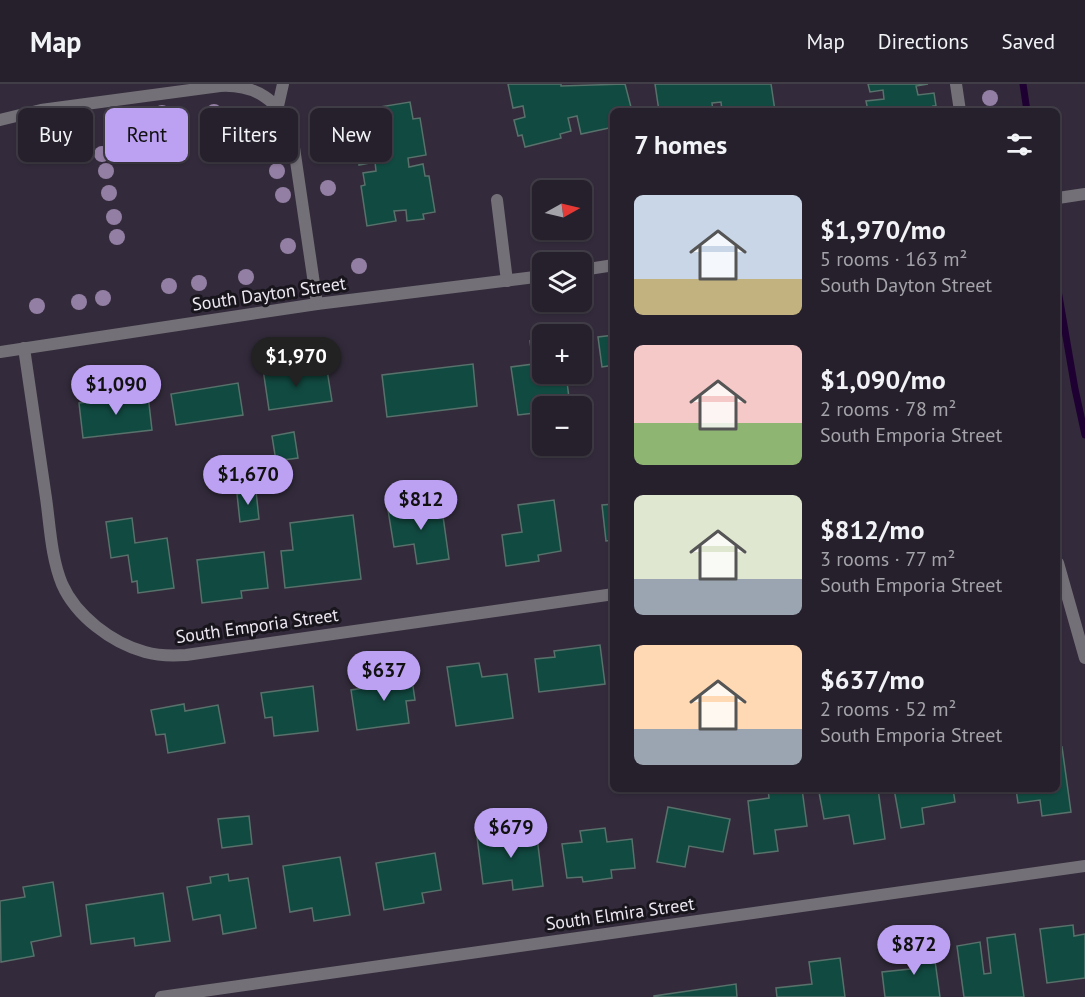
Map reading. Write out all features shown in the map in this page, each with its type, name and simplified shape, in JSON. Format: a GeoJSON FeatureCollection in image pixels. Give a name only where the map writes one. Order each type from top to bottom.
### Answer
{"type":"FeatureCollection","features":[{"type":"Feature","properties":{"kind":"street"},"geometry":{"type":"LineString","coordinates":[[278,106],[283,84]]}},
{"type":"Feature","properties":{"kind":"street"},"geometry":{"type":"LineString","coordinates":[[956,84],[960,108]]}},
{"type":"Feature","properties":{"kind":"street"},"geometry":{"type":"LineString","coordinates":[[0,120],[24,113],[220,86],[246,87],[264,95],[278,106],[292,134],[317,304]]}},
{"type":"Feature","properties":{"kind":"street"},"geometry":{"type":"LineString","coordinates":[[1060,197],[1085,194]]}},
{"type":"Feature","properties":{"kind":"street"},"geometry":{"type":"LineString","coordinates":[[496,200],[507,281]]}},
{"type":"Feature","properties":{"kind":"street"},"geometry":{"type":"LineString","coordinates":[[592,268],[610,266]]}},
{"type":"Feature","properties":{"kind":"street","name":"South Dayton Street"},"geometry":{"type":"LineString","coordinates":[[0,352],[317,304],[532,278]]}},
{"type":"Feature","properties":{"kind":"street","name":"South Emporia Street"},"geometry":{"type":"LineString","coordinates":[[24,348],[52,543],[62,582],[72,600],[92,622],[133,648],[161,656],[200,654],[610,595]]}},
{"type":"Feature","properties":{"kind":"street"},"geometry":{"type":"LineString","coordinates":[[1060,569],[1085,658]]}},
{"type":"Feature","properties":{"kind":"street","name":"South Elmira Street"},"geometry":{"type":"LineString","coordinates":[[161,997],[1085,866]]}},
{"type":"Feature","properties":{"kind":"building"},"geometry":{"type":"Polygon","coordinates":[[[508,84],[561,84],[561,86],[625,84],[631,108],[610,108],[610,128],[581,134],[577,116],[568,118],[571,131],[560,134],[561,138],[525,147],[522,135],[518,136],[514,120],[525,117],[523,106],[513,108],[508,84]]]}},
{"type":"Feature","properties":{"kind":"building"},"geometry":{"type":"Polygon","coordinates":[[[655,84],[771,84],[775,108],[722,108],[721,102],[712,103],[713,108],[659,108],[655,84]]]}},
{"type":"Feature","properties":{"kind":"building"},"geometry":{"type":"Polygon","coordinates":[[[868,84],[928,84],[916,86],[918,95],[934,93],[936,106],[933,108],[867,108],[866,101],[884,99],[883,90],[870,92],[868,84]]]}},
{"type":"Feature","properties":{"kind":"building"},"geometry":{"type":"Polygon","coordinates":[[[410,102],[413,119],[420,118],[426,155],[408,158],[409,167],[423,164],[425,176],[429,176],[435,212],[423,214],[424,219],[407,221],[406,210],[394,211],[396,221],[367,226],[361,186],[365,185],[363,173],[376,171],[375,162],[392,162],[392,108],[373,108],[410,102]]]}},
{"type":"Feature","properties":{"kind":"building"},"geometry":{"type":"Polygon","coordinates":[[[359,162],[375,162],[359,165],[359,162]]]}},
{"type":"Feature","properties":{"kind":"building"},"geometry":{"type":"Polygon","coordinates":[[[610,336],[610,366],[602,367],[598,337],[610,336]]]}},
{"type":"Feature","properties":{"kind":"building"},"geometry":{"type":"Polygon","coordinates":[[[473,364],[477,406],[387,417],[382,375],[473,364]]]}},
{"type":"Feature","properties":{"kind":"building"},"geometry":{"type":"Polygon","coordinates":[[[532,364],[532,384],[567,384],[569,396],[532,396],[532,413],[518,415],[511,367],[532,364]]]}},
{"type":"Feature","properties":{"kind":"building"},"geometry":{"type":"Polygon","coordinates":[[[292,365],[293,375],[327,370],[332,401],[269,410],[263,369],[292,365]]]}},
{"type":"Feature","properties":{"kind":"building"},"geometry":{"type":"Polygon","coordinates":[[[238,383],[243,415],[176,425],[171,394],[238,383]]]}},
{"type":"Feature","properties":{"kind":"building"},"geometry":{"type":"Polygon","coordinates":[[[148,395],[152,430],[83,438],[79,403],[148,395]]]}},
{"type":"Feature","properties":{"kind":"building"},"geometry":{"type":"Polygon","coordinates":[[[294,432],[298,458],[276,461],[272,436],[294,432]]]}},
{"type":"Feature","properties":{"kind":"building"},"geometry":{"type":"Polygon","coordinates":[[[256,491],[259,519],[240,522],[237,494],[256,491]]]}},
{"type":"Feature","properties":{"kind":"building"},"geometry":{"type":"Polygon","coordinates":[[[554,500],[561,551],[538,555],[539,561],[506,566],[502,535],[522,532],[518,505],[554,500]]]}},
{"type":"Feature","properties":{"kind":"building"},"geometry":{"type":"Polygon","coordinates":[[[441,502],[449,559],[417,564],[414,544],[394,547],[388,510],[441,502]]]}},
{"type":"Feature","properties":{"kind":"building"},"geometry":{"type":"Polygon","coordinates":[[[610,504],[610,540],[606,541],[602,505],[610,504]]]}},
{"type":"Feature","properties":{"kind":"building"},"geometry":{"type":"Polygon","coordinates":[[[353,515],[361,579],[285,588],[281,551],[293,550],[290,523],[353,515]]]}},
{"type":"Feature","properties":{"kind":"building"},"geometry":{"type":"Polygon","coordinates":[[[132,518],[135,543],[167,538],[174,588],[138,593],[137,581],[132,582],[128,555],[111,558],[106,522],[132,518]]]}},
{"type":"Feature","properties":{"kind":"building"},"geometry":{"type":"Polygon","coordinates":[[[264,552],[268,588],[241,591],[242,598],[202,603],[197,560],[264,552]]]}},
{"type":"Feature","properties":{"kind":"building"},"geometry":{"type":"Polygon","coordinates":[[[600,645],[605,684],[539,692],[535,659],[555,657],[554,651],[600,645]]]}},
{"type":"Feature","properties":{"kind":"building"},"geometry":{"type":"Polygon","coordinates":[[[479,663],[482,677],[507,674],[513,718],[456,726],[447,667],[479,663]]]}},
{"type":"Feature","properties":{"kind":"building"},"geometry":{"type":"Polygon","coordinates":[[[411,673],[415,700],[406,701],[409,723],[357,730],[351,690],[377,686],[376,677],[411,673]]]}},
{"type":"Feature","properties":{"kind":"building"},"geometry":{"type":"Polygon","coordinates":[[[313,686],[318,731],[274,736],[272,717],[265,718],[261,693],[313,686]]]}},
{"type":"Feature","properties":{"kind":"building"},"geometry":{"type":"Polygon","coordinates":[[[184,704],[185,711],[218,705],[225,743],[168,753],[165,734],[156,735],[151,710],[184,704]]]}},
{"type":"Feature","properties":{"kind":"building"},"geometry":{"type":"Polygon","coordinates":[[[1062,747],[1071,812],[1042,816],[1040,800],[1018,803],[1016,792],[1060,792],[1060,748],[1062,747]]]}},
{"type":"Feature","properties":{"kind":"building"},"geometry":{"type":"Polygon","coordinates":[[[768,792],[802,792],[807,826],[775,830],[778,851],[754,854],[748,801],[769,798],[768,792]]]}},
{"type":"Feature","properties":{"kind":"building"},"geometry":{"type":"Polygon","coordinates":[[[819,792],[878,792],[885,839],[854,844],[849,815],[824,819],[819,792]]]}},
{"type":"Feature","properties":{"kind":"building"},"geometry":{"type":"Polygon","coordinates":[[[895,792],[953,792],[955,802],[922,808],[924,824],[901,828],[895,792]]]}},
{"type":"Feature","properties":{"kind":"building"},"geometry":{"type":"Polygon","coordinates":[[[668,807],[730,819],[723,852],[689,846],[685,867],[657,862],[668,807]]]}},
{"type":"Feature","properties":{"kind":"building"},"geometry":{"type":"Polygon","coordinates":[[[249,816],[252,844],[222,848],[218,819],[249,816]]]}},
{"type":"Feature","properties":{"kind":"building"},"geometry":{"type":"Polygon","coordinates":[[[605,828],[607,842],[632,839],[635,868],[611,870],[612,878],[583,882],[582,877],[567,878],[562,844],[582,842],[580,831],[605,828]]]}},
{"type":"Feature","properties":{"kind":"building"},"geometry":{"type":"Polygon","coordinates":[[[536,829],[543,886],[513,890],[512,880],[483,884],[477,837],[536,829]]]}},
{"type":"Feature","properties":{"kind":"building"},"geometry":{"type":"Polygon","coordinates":[[[435,853],[441,890],[422,893],[424,903],[384,910],[376,863],[435,853]]]}},
{"type":"Feature","properties":{"kind":"building"},"geometry":{"type":"Polygon","coordinates":[[[340,857],[350,915],[314,921],[312,908],[290,912],[283,866],[340,857]]]}},
{"type":"Feature","properties":{"kind":"building"},"geometry":{"type":"Polygon","coordinates":[[[228,874],[229,881],[248,878],[256,928],[223,934],[220,915],[193,920],[187,887],[211,883],[210,877],[228,874]]]}},
{"type":"Feature","properties":{"kind":"building"},"geometry":{"type":"Polygon","coordinates":[[[53,882],[61,936],[31,942],[34,956],[1,962],[0,901],[25,897],[23,887],[53,882]]]}},
{"type":"Feature","properties":{"kind":"building"},"geometry":{"type":"Polygon","coordinates":[[[163,893],[170,941],[135,946],[134,938],[91,944],[86,905],[163,893]]]}},
{"type":"Feature","properties":{"kind":"building"},"geometry":{"type":"Polygon","coordinates":[[[1073,925],[1074,936],[1085,934],[1085,978],[1047,983],[1040,929],[1073,925]]]}},
{"type":"Feature","properties":{"kind":"building"},"geometry":{"type":"Polygon","coordinates":[[[1015,934],[1024,997],[964,997],[957,946],[980,942],[984,974],[991,973],[987,938],[1015,934]]]}},
{"type":"Feature","properties":{"kind":"building"},"geometry":{"type":"Polygon","coordinates":[[[933,946],[940,997],[885,997],[882,972],[910,969],[907,949],[933,946]]]}},
{"type":"Feature","properties":{"kind":"building"},"geometry":{"type":"Polygon","coordinates":[[[840,958],[845,997],[777,997],[776,988],[812,984],[809,962],[840,958]]]}},
{"type":"Feature","properties":{"kind":"building"},"geometry":{"type":"Polygon","coordinates":[[[736,984],[737,997],[654,997],[654,996],[736,984]]]}},
{"type":"Feature","properties":{"kind":"waterway"},"geometry":{"type":"LineString","coordinates":[[1023,84],[1027,108]]}},
{"type":"Feature","properties":{"kind":"waterway"},"geometry":{"type":"LineString","coordinates":[[1060,302],[1085,435]]}}]}
